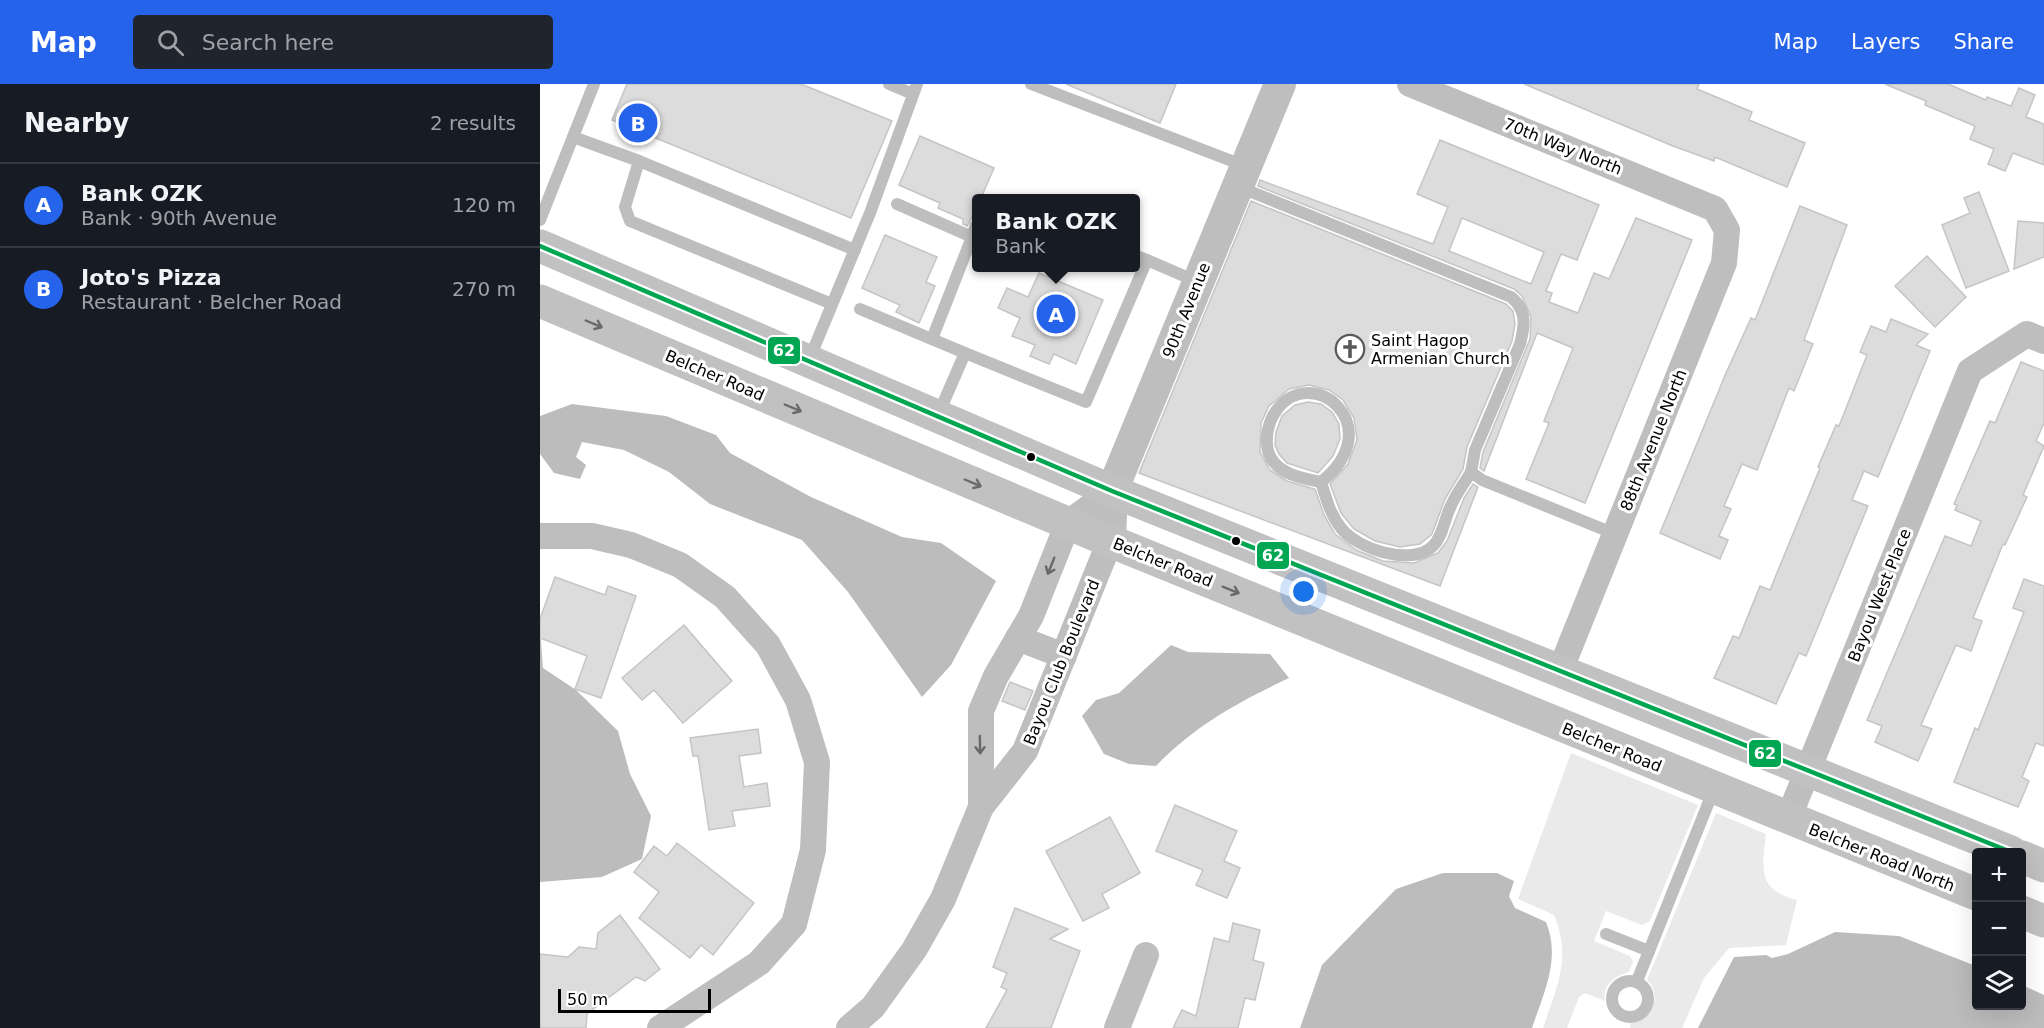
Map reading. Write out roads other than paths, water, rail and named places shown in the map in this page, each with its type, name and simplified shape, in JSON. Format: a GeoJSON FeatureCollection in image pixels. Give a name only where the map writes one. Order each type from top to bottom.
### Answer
{"type":"FeatureCollection","features":[{"type":"Feature","properties":{"kind":"main road"},"geometry":{"type":"LineString","coordinates":[[540,246],[1112,491],[2000,848]]}},
{"type":"Feature","properties":{"kind":"main road","name":"Belcher Road"},"geometry":{"type":"LineString","coordinates":[[540,301],[1110,541],[1788,819]]}},
{"type":"Feature","properties":{"kind":"main road","name":"Belcher Road North"},"geometry":{"type":"LineString","coordinates":[[1788,819],[1972,892]]}},
{"type":"Feature","properties":{"kind":"main road"},"geometry":{"type":"LineString","coordinates":[[2026,859],[2044,866]]}},
{"type":"Feature","properties":{"kind":"main road"},"geometry":{"type":"LineString","coordinates":[[2026,914],[2044,921]]}},
{"type":"Feature","properties":{"kind":"street","name":"90th Avenue"},"geometry":{"type":"LineString","coordinates":[[1110,541],[1112,491],[1280,84]]}},
{"type":"Feature","properties":{"kind":"street","name":"70th Way North"},"geometry":{"type":"LineString","coordinates":[[1410,84],[1715,209]]}},
{"type":"Feature","properties":{"kind":"street","name":"88th Avenue North"},"geometry":{"type":"LineString","coordinates":[[1560,671],[1724,262],[1727,230],[1715,209]]}},
{"type":"Feature","properties":{"kind":"street","name":"Bayou West Place"},"geometry":{"type":"LineString","coordinates":[[1788,819],[1970,371],[2027,334],[2044,341]]}},
{"type":"Feature","properties":{"kind":"street"},"geometry":{"type":"LineString","coordinates":[[1068,523],[1112,491]]}},
{"type":"Feature","properties":{"kind":"street","name":"Bayou Club Boulevard"},"geometry":{"type":"LineString","coordinates":[[981,807],[981,711],[996,676],[1031,616],[1068,523]]}},
{"type":"Feature","properties":{"kind":"street"},"geometry":{"type":"LineString","coordinates":[[540,536],[592,536],[631,545],[680,566],[725,597],[768,645],[798,700],[817,762],[813,849],[794,924],[759,963],[660,1028]]}},
{"type":"Feature","properties":{"kind":"street","name":"Bayou Club Boulevard"},"geometry":{"type":"LineString","coordinates":[[849,1028],[873,1007],[914,950],[943,899],[981,807],[1024,751],[1110,541]]}},
{"type":"Feature","properties":{"kind":"street"},"geometry":{"type":"LineString","coordinates":[[1018,638],[1064,656]]}},
{"type":"Feature","properties":{"kind":"street"},"geometry":{"type":"LineString","coordinates":[[1117,1028],[1146,955]]}},
{"type":"Feature","properties":{"kind":"lane"},"geometry":{"type":"LineString","coordinates":[[540,220],[594,84]]}},
{"type":"Feature","properties":{"kind":"lane"},"geometry":{"type":"LineString","coordinates":[[808,361],[855,250],[915,89],[889,84]]}},
{"type":"Feature","properties":{"kind":"lane"},"geometry":{"type":"LineString","coordinates":[[1031,84],[1511,297],[1521,305],[1525,326],[1520,344],[1475,450],[1471,472],[1450,506],[1438,541],[1420,555],[1406,558],[1388,555],[1342,530],[1331,512],[1321,482]]}},
{"type":"Feature","properties":{"kind":"lane"},"geometry":{"type":"LineString","coordinates":[[573,137],[639,161],[855,250]]}},
{"type":"Feature","properties":{"kind":"lane"},"geometry":{"type":"LineString","coordinates":[[639,161],[625,207],[630,222],[832,304]]}},
{"type":"Feature","properties":{"kind":"lane"},"geometry":{"type":"LineString","coordinates":[[897,204],[972,230]]}},
{"type":"Feature","properties":{"kind":"lane"},"geometry":{"type":"LineString","coordinates":[[932,339],[972,236]]}},
{"type":"Feature","properties":{"kind":"lane"},"geometry":{"type":"LineString","coordinates":[[1141,258],[1198,282]]}},
{"type":"Feature","properties":{"kind":"lane"},"geometry":{"type":"LineString","coordinates":[[860,309],[1086,402],[1136,272]]}},
{"type":"Feature","properties":{"kind":"lane"},"geometry":{"type":"LineString","coordinates":[[938,416],[965,353]]}},
{"type":"Feature","properties":{"kind":"lane"},"geometry":{"type":"LineString","coordinates":[[1298,392],[1313,392],[1336,405],[1350,428],[1350,442],[1343,458],[1333,472],[1321,482],[1289,474],[1278,468],[1269,453],[1266,438],[1272,417],[1283,400],[1298,392]]}},
{"type":"Feature","properties":{"kind":"lane"},"geometry":{"type":"LineString","coordinates":[[1471,472],[1482,480],[1615,534]]}},
{"type":"Feature","properties":{"kind":"lane"},"geometry":{"type":"LineString","coordinates":[[1637,981],[1714,789]]}},
{"type":"Feature","properties":{"kind":"lane"},"geometry":{"type":"LineString","coordinates":[[1606,934],[1649,951]]}},
{"type":"Feature","properties":{"kind":"place","name":"Joto's Pizza"},"geometry":{"type":"Point","coordinates":[638,123]}},
{"type":"Feature","properties":{"kind":"place","name":"Bank OZK"},"geometry":{"type":"Point","coordinates":[1056,314]}},
{"type":"Feature","properties":{"kind":"place","name":"Saint Hagop Armenian Church"},"geometry":{"type":"Point","coordinates":[1350,349]}}]}
